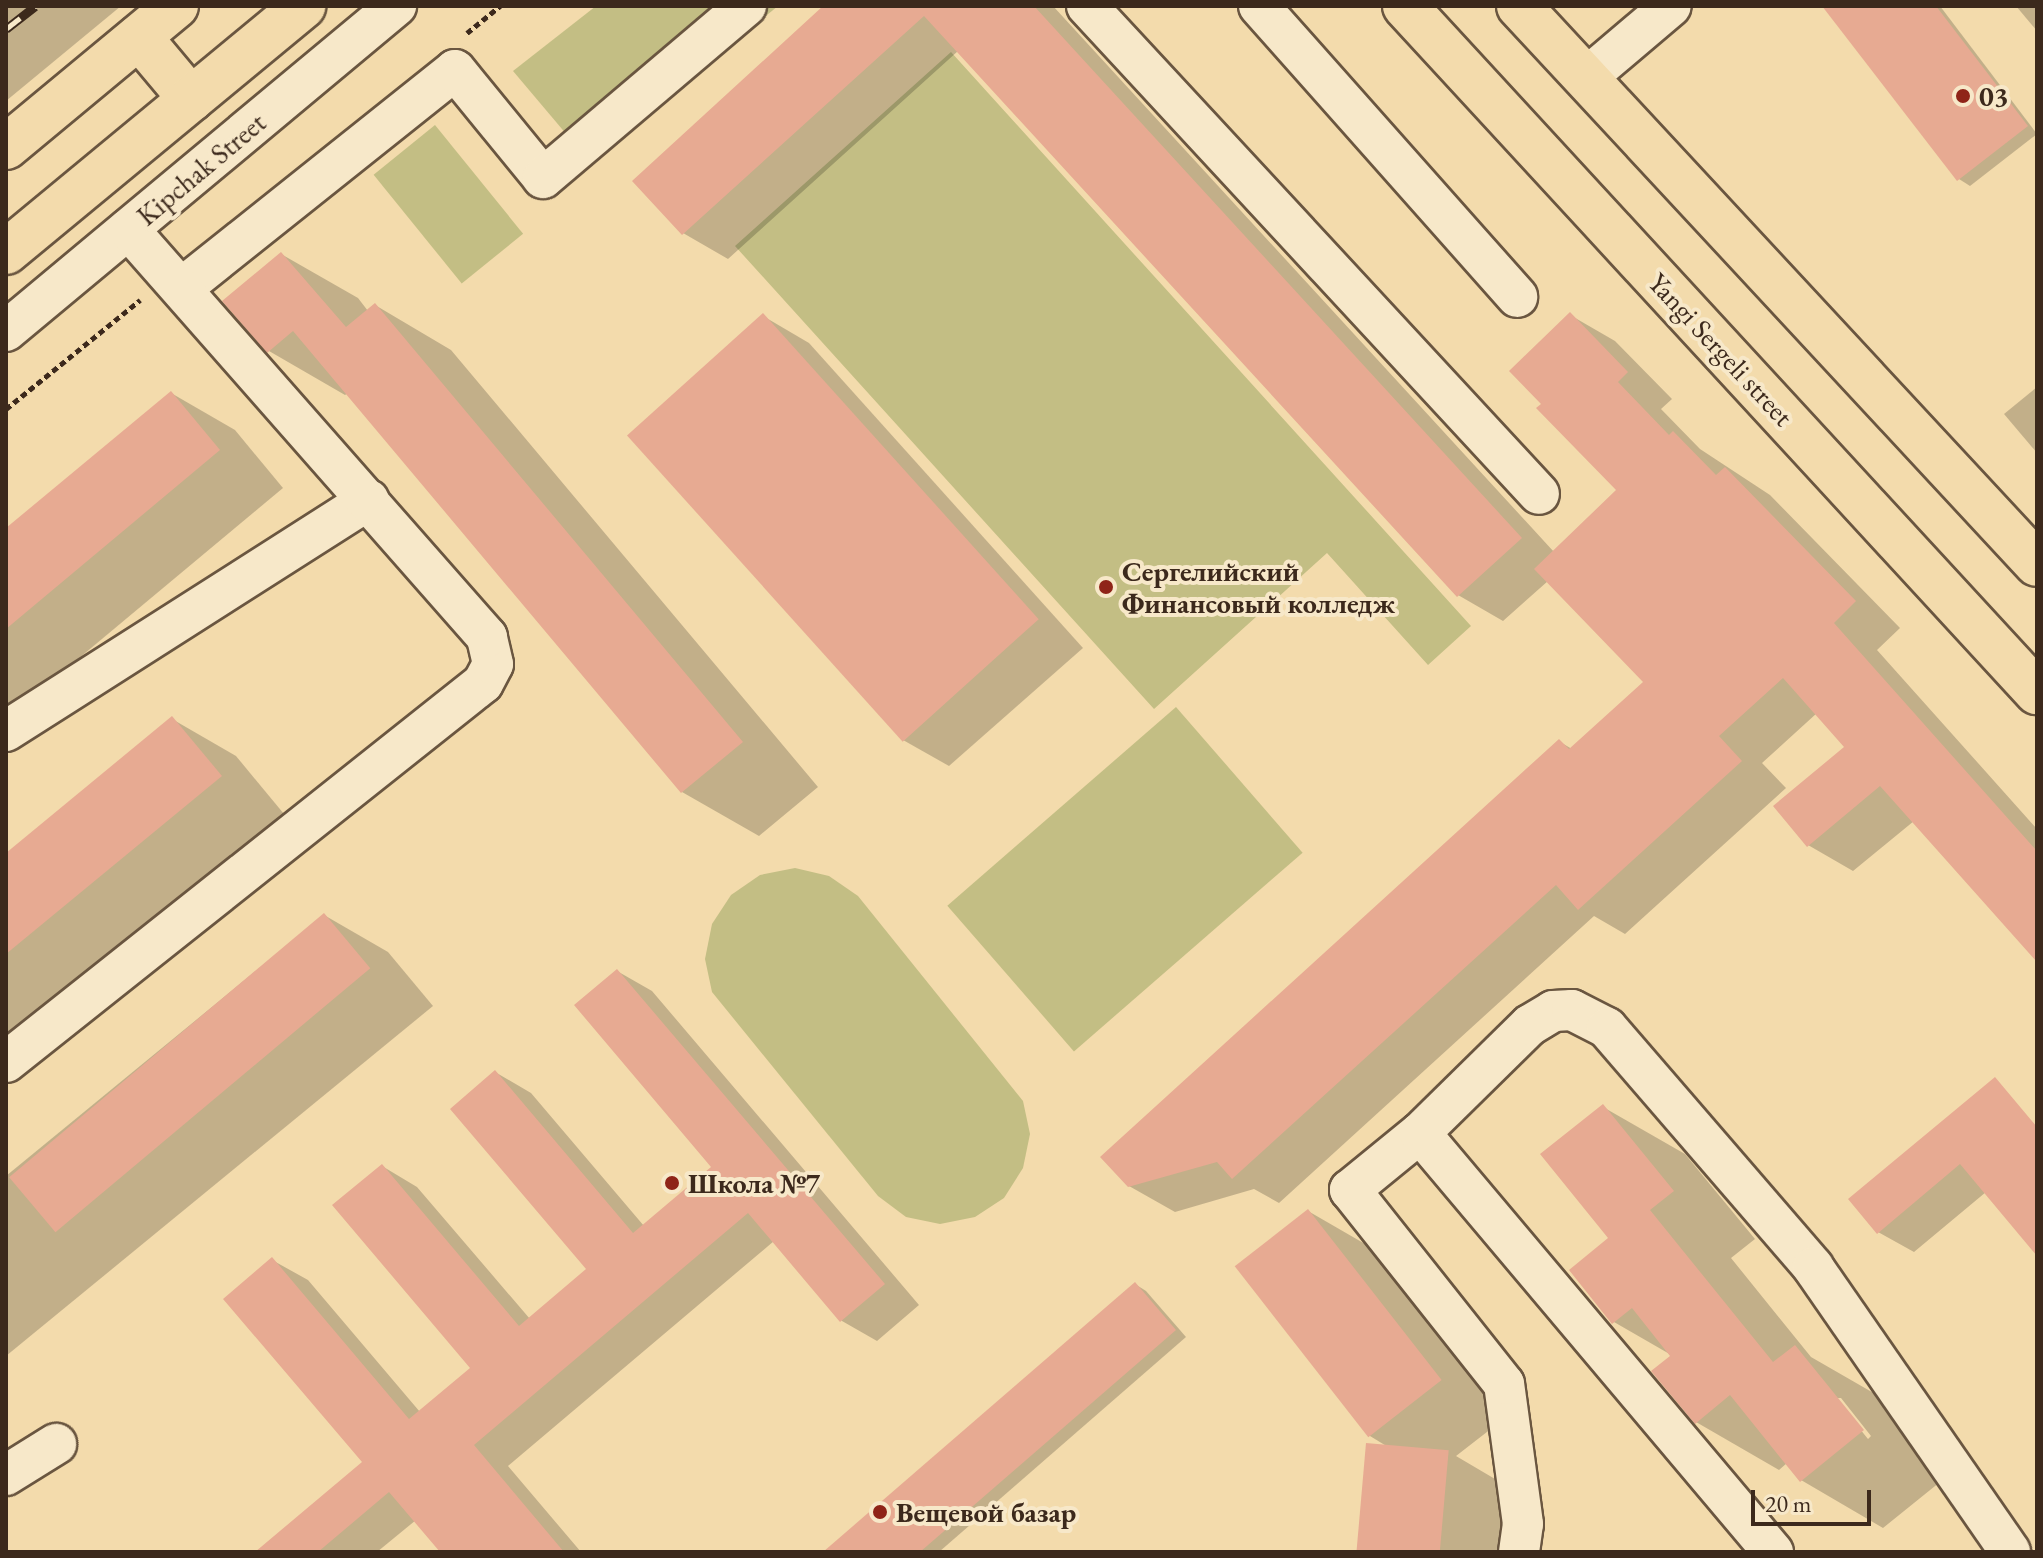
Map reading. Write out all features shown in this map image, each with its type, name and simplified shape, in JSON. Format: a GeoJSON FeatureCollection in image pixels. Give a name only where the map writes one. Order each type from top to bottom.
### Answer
{"type":"FeatureCollection","features":[{"type":"Feature","properties":{"kind":"main road"},"geometry":{"type":"LineString","coordinates":[[6,147],[176,6]]}},
{"type":"Feature","properties":{"kind":"main road"},"geometry":{"type":"LineString","coordinates":[[6,252],[303,6]]}},
{"type":"Feature","properties":{"kind":"main road","name":"Yangi Sergeli street"},"geometry":{"type":"LineString","coordinates":[[1405,6],[2037,692]]}},
{"type":"Feature","properties":{"kind":"main road"},"geometry":{"type":"LineString","coordinates":[[1519,6],[2037,564]]}},
{"type":"Feature","properties":{"kind":"main road"},"geometry":{"type":"LineString","coordinates":[[139,37],[191,99]]}},
{"type":"Feature","properties":{"kind":"street","name":"Kipchak Street"},"geometry":{"type":"LineString","coordinates":[[6,331],[396,6]]}},
{"type":"Feature","properties":{"kind":"street"},"geometry":{"type":"LineString","coordinates":[[182,288],[455,70],[543,178],[746,6]]}},
{"type":"Feature","properties":{"kind":"street"},"geometry":{"type":"LineString","coordinates":[[1087,6],[1539,494]]}},
{"type":"Feature","properties":{"kind":"street"},"geometry":{"type":"LineString","coordinates":[[1259,6],[1517,297]]}},
{"type":"Feature","properties":{"kind":"street"},"geometry":{"type":"LineString","coordinates":[[1586,78],[1671,6]]}},
{"type":"Feature","properties":{"kind":"street"},"geometry":{"type":"LineString","coordinates":[[6,1062],[483,683],[493,664],[487,637],[128,229]]}},
{"type":"Feature","properties":{"kind":"street"},"geometry":{"type":"LineString","coordinates":[[6,731],[369,500]]}},
{"type":"Feature","properties":{"kind":"street"},"geometry":{"type":"LineString","coordinates":[[1519,1552],[1523,1524],[1504,1384],[1350,1190],[1420,1133],[1530,1025],[1553,1011],[1572,1010],[1607,1028],[1813,1267],[2010,1552]]}},
{"type":"Feature","properties":{"kind":"street"},"geometry":{"type":"LineString","coordinates":[[1420,1133],[1773,1552]]}},
{"type":"Feature","properties":{"kind":"street"},"geometry":{"type":"LineString","coordinates":[[6,1475],[56,1444]]}},
{"type":"Feature","properties":{"kind":"shaded area"},"geometry":{"type":"Polygon","coordinates":[[[596,6],[778,6],[589,161],[513,71],[596,6]]]}},
{"type":"Feature","properties":{"kind":"shaded area"},"geometry":{"type":"Polygon","coordinates":[[[951,52],[1471,626],[1428,665],[1327,553],[1154,709],[735,246],[951,52]]]}},
{"type":"Feature","properties":{"kind":"shaded area"},"geometry":{"type":"Polygon","coordinates":[[[435,125],[523,234],[462,284],[374,175],[435,125]]]}},
{"type":"Feature","properties":{"kind":"shaded area"},"geometry":{"type":"Polygon","coordinates":[[[1176,707],[1303,853],[1074,1051],[947,906],[1176,707]]]}},
{"type":"Feature","properties":{"kind":"shaded area"},"geometry":{"type":"Polygon","coordinates":[[[795,868],[829,876],[858,896],[1023,1101],[1030,1134],[1023,1168],[1004,1198],[975,1217],[940,1224],[906,1217],[878,1196],[712,992],[705,959],[712,924],[731,895],[760,875],[795,868]]]}},
{"type":"Feature","properties":{"kind":"building"},"geometry":{"type":"Polygon","coordinates":[[[823,6],[1034,6],[1522,538],[1457,597],[924,16],[682,235],[632,181],[823,6]]]}},
{"type":"Feature","properties":{"kind":"building"},"geometry":{"type":"Polygon","coordinates":[[[1822,6],[1936,6],[2028,126],[1957,181],[1822,6]]]}},
{"type":"Feature","properties":{"kind":"building"},"geometry":{"type":"Polygon","coordinates":[[[281,252],[346,327],[375,303],[743,742],[681,793],[293,331],[267,353],[222,301],[281,252]]]}},
{"type":"Feature","properties":{"kind":"building"},"geometry":{"type":"Polygon","coordinates":[[[1570,312],[1628,372],[1618,382],[1669,435],[1673,431],[1716,475],[1725,467],[1856,601],[1834,623],[2037,851],[2037,962],[1880,786],[1807,847],[1773,806],[1844,747],[1783,678],[1719,736],[1742,761],[1578,910],[1556,885],[1232,1179],[1217,1162],[1128,1187],[1100,1157],[1559,739],[1569,749],[1643,682],[1534,569],[1616,490],[1536,408],[1541,404],[1509,371],[1570,312]]]}},
{"type":"Feature","properties":{"kind":"building"},"geometry":{"type":"Polygon","coordinates":[[[763,313],[1039,619],[903,742],[627,435],[763,313]]]}},
{"type":"Feature","properties":{"kind":"building"},"geometry":{"type":"Polygon","coordinates":[[[171,391],[220,450],[6,629],[6,528],[171,391]]]}},
{"type":"Feature","properties":{"kind":"building"},"geometry":{"type":"Polygon","coordinates":[[[172,716],[222,776],[6,954],[6,853],[172,716]]]}},
{"type":"Feature","properties":{"kind":"building"},"geometry":{"type":"Polygon","coordinates":[[[324,913],[370,968],[55,1232],[9,1177],[324,913]]]}},
{"type":"Feature","properties":{"kind":"building"},"geometry":{"type":"Polygon","coordinates":[[[617,969],[885,1284],[840,1322],[748,1213],[474,1445],[564,1552],[440,1552],[389,1492],[318,1552],[255,1552],[362,1462],[223,1299],[272,1257],[409,1419],[470,1368],[332,1205],[382,1164],[519,1326],[586,1269],[450,1109],[495,1070],[633,1233],[711,1167],[574,1005],[617,969]]]}},
{"type":"Feature","properties":{"kind":"building"},"geometry":{"type":"Polygon","coordinates":[[[1995,1077],[2037,1127],[2037,1256],[1960,1164],[1877,1234],[1848,1199],[1995,1077]]]}},
{"type":"Feature","properties":{"kind":"building"},"geometry":{"type":"Polygon","coordinates":[[[1603,1104],[1674,1191],[1650,1210],[1773,1362],[1795,1345],[1864,1430],[1800,1482],[1730,1395],[1695,1424],[1651,1371],[1670,1356],[1632,1308],[1612,1324],[1569,1270],[1608,1238],[1540,1154],[1603,1104]]]}},
{"type":"Feature","properties":{"kind":"building"},"geometry":{"type":"Polygon","coordinates":[[[1308,1209],[1442,1380],[1368,1437],[1235,1266],[1308,1209]]]}},
{"type":"Feature","properties":{"kind":"building"},"geometry":{"type":"Polygon","coordinates":[[[1135,1282],[1176,1330],[920,1552],[823,1552],[1135,1282]]]}},
{"type":"Feature","properties":{"kind":"building"},"geometry":{"type":"Polygon","coordinates":[[[1366,1443],[1449,1450],[1440,1552],[1357,1552],[1366,1443]]]}},
{"type":"Feature","properties":{"kind":"railway"},"geometry":{"type":"LineString","coordinates":[[6,29],[35,6]]}},
{"type":"Feature","properties":{"kind":"place","name":"03"},"geometry":{"type":"Point","coordinates":[1963,96]}},
{"type":"Feature","properties":{"kind":"place","name":"Сергелийский Финансовый колледж"},"geometry":{"type":"Point","coordinates":[1106,587]}},
{"type":"Feature","properties":{"kind":"place","name":"Школа №7"},"geometry":{"type":"Point","coordinates":[672,1183]}},
{"type":"Feature","properties":{"kind":"place","name":"Вещевой базар"},"geometry":{"type":"Point","coordinates":[880,1512]}}]}
